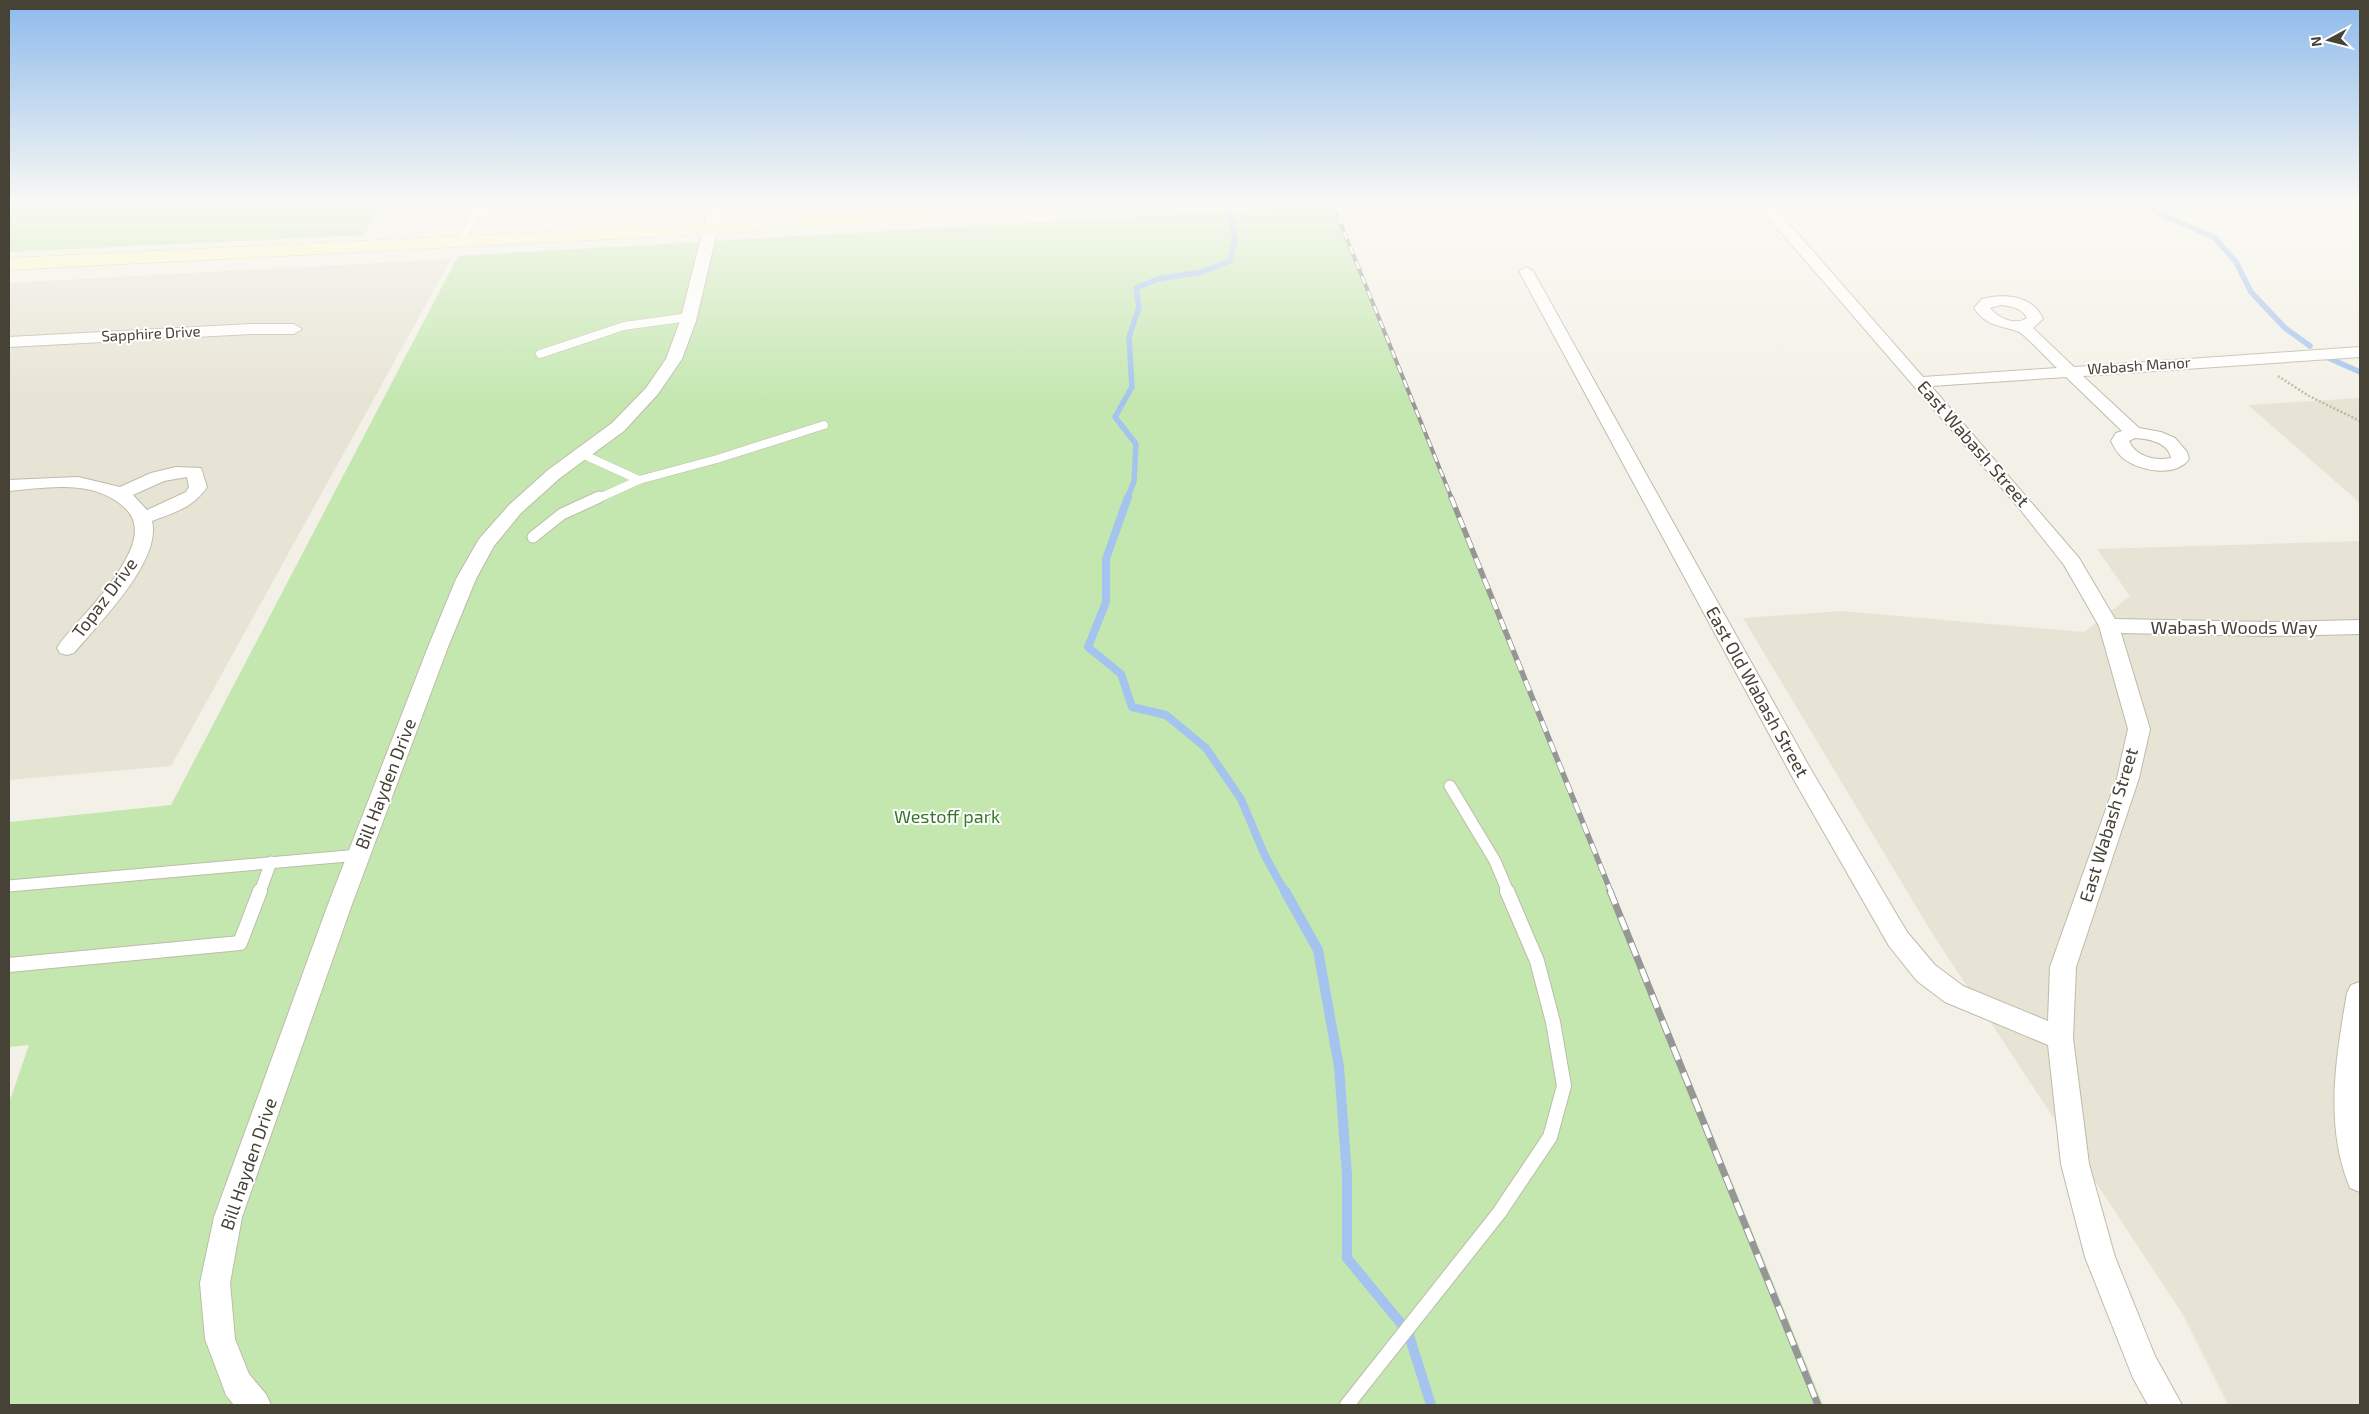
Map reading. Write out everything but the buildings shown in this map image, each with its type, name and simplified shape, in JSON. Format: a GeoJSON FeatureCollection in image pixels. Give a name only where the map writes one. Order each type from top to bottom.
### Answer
{"type":"FeatureCollection","features":[{"type":"Feature","properties":{"kind":"street","name":"Bill Hayden Drive"},"geometry":{"type":"LineString","coordinates":[[254,1405],[237,1384],[220,1339],[215,1283],[228,1217],[359,855],[466,579],[486,543],[515,509],[554,474],[618,427],[652,391],[674,359],[689,317],[701,268]]}},
{"type":"Feature","properties":{"kind":"street","name":"East Wabash Street"},"geometry":{"type":"LineString","coordinates":[[1820,268],[2072,562],[2109,626],[2138,729],[2128,778],[2063,967],[2060,1038],[2075,1164],[2100,1257],[2144,1367],[2166,1405]]}},
{"type":"Feature","properties":{"kind":"street","name":"East Old Wabash Street"},"geometry":{"type":"LineString","coordinates":[[1526,271],[1802,774],[1898,939],[1926,973],[1954,994],[2060,1038]]}},
{"type":"Feature","properties":{"kind":"street"},"geometry":{"type":"LineString","coordinates":[[2021,326],[2134,433]]}},
{"type":"Feature","properties":{"kind":"street","name":"Sapphire Drive"},"geometry":{"type":"LineString","coordinates":[[9,342],[251,329],[294,329]]}},
{"type":"Feature","properties":{"kind":"street","name":"Wabash Manor"},"geometry":{"type":"LineString","coordinates":[[1919,382],[2360,352]]}},
{"type":"Feature","properties":{"kind":"street"},"geometry":{"type":"LineString","coordinates":[[9,485],[70,482],[109,488],[122,494],[144,518],[179,504],[192,496],[198,487],[195,472],[174,472],[155,478],[122,494]]}},
{"type":"Feature","properties":{"kind":"street","name":"Topaz Drive"},"geometry":{"type":"LineString","coordinates":[[67,648],[122,582],[139,553],[146,524],[144,518]]}},
{"type":"Feature","properties":{"kind":"street","name":"Wabash Woods Way"},"geometry":{"type":"LineString","coordinates":[[2109,626],[2251,629],[2360,627]]}},
{"type":"Feature","properties":{"kind":"street"},"geometry":{"type":"LineString","coordinates":[[2360,993],[2348,1065],[2350,1141],[2360,1178]]}},
{"type":"Feature","properties":{"kind":"lane"},"geometry":{"type":"LineString","coordinates":[[540,354],[624,326],[689,317]]}},
{"type":"Feature","properties":{"kind":"lane"},"geometry":{"type":"LineString","coordinates":[[534,537],[562,514],[639,480],[717,459],[824,425]]}},
{"type":"Feature","properties":{"kind":"lane"},"geometry":{"type":"LineString","coordinates":[[582,454],[639,480]]}},
{"type":"Feature","properties":{"kind":"lane"},"geometry":{"type":"LineString","coordinates":[[1347,1405],[1499,1214],[1550,1136],[1564,1086],[1553,1022],[1538,961],[1495,861],[1450,786]]}},
{"type":"Feature","properties":{"kind":"lane"},"geometry":{"type":"LineString","coordinates":[[9,886],[359,855]]}},
{"type":"Feature","properties":{"kind":"lane"},"geometry":{"type":"LineString","coordinates":[[9,965],[240,943],[271,862]]}},
{"type":"Feature","properties":{"kind":"path"},"geometry":{"type":"LineString","coordinates":[[2256,359],[2309,396],[2360,421]]}},
{"type":"Feature","properties":{"kind":"shaded area"},"geometry":{"type":"Polygon","coordinates":[[[285,268],[446,268],[171,766],[9,780],[9,283],[285,268]]]}},
{"type":"Feature","properties":{"kind":"shaded area"},"geometry":{"type":"Polygon","coordinates":[[[2360,398],[2360,503],[2248,405],[2360,398]]]}},
{"type":"Feature","properties":{"kind":"shaded area"},"geometry":{"type":"Polygon","coordinates":[[[2360,541],[2360,1405],[2228,1405],[2183,1315],[1932,933],[1743,618],[1841,611],[2084,632],[2130,596],[2097,549],[2360,541]]]}},
{"type":"Feature","properties":{"kind":"green space","name":"Westoff park"},"geometry":{"type":"Polygon","coordinates":[[[452,268],[1359,268],[1823,1405],[9,1405],[9,1103],[29,1045],[9,1047],[9,822],[171,805],[452,268]]]}},
{"type":"Feature","properties":{"kind":"waterway"},"geometry":{"type":"LineString","coordinates":[[1127,499],[1134,481],[1136,444],[1115,417],[1132,387],[1129,337],[1139,307],[1136,288],[1158,279],[1202,272],[1212,268]]}},
{"type":"Feature","properties":{"kind":"waterway"},"geometry":{"type":"LineString","coordinates":[[2239,268],[2251,292],[2285,328],[2310,346]]}},
{"type":"Feature","properties":{"kind":"waterway"},"geometry":{"type":"LineString","coordinates":[[2324,356],[2360,372]]}},
{"type":"Feature","properties":{"kind":"waterway"},"geometry":{"type":"LineString","coordinates":[[1128,497],[1106,559],[1106,602],[1088,647],[1121,674],[1132,707],[1166,715],[1206,748],[1241,799],[1265,856],[1285,892]]}},
{"type":"Feature","properties":{"kind":"waterway"},"geometry":{"type":"LineString","coordinates":[[1285,891],[1318,950],[1339,1067],[1347,1175],[1347,1258],[1408,1332],[1431,1405]]}},
{"type":"Feature","properties":{"kind":"railway"},"geometry":{"type":"LineString","coordinates":[[1359,268],[1452,499]]}},
{"type":"Feature","properties":{"kind":"railway"},"geometry":{"type":"LineString","coordinates":[[1451,497],[1611,892]]}},
{"type":"Feature","properties":{"kind":"railway"},"geometry":{"type":"LineString","coordinates":[[1610,891],[1818,1405]]}}]}
